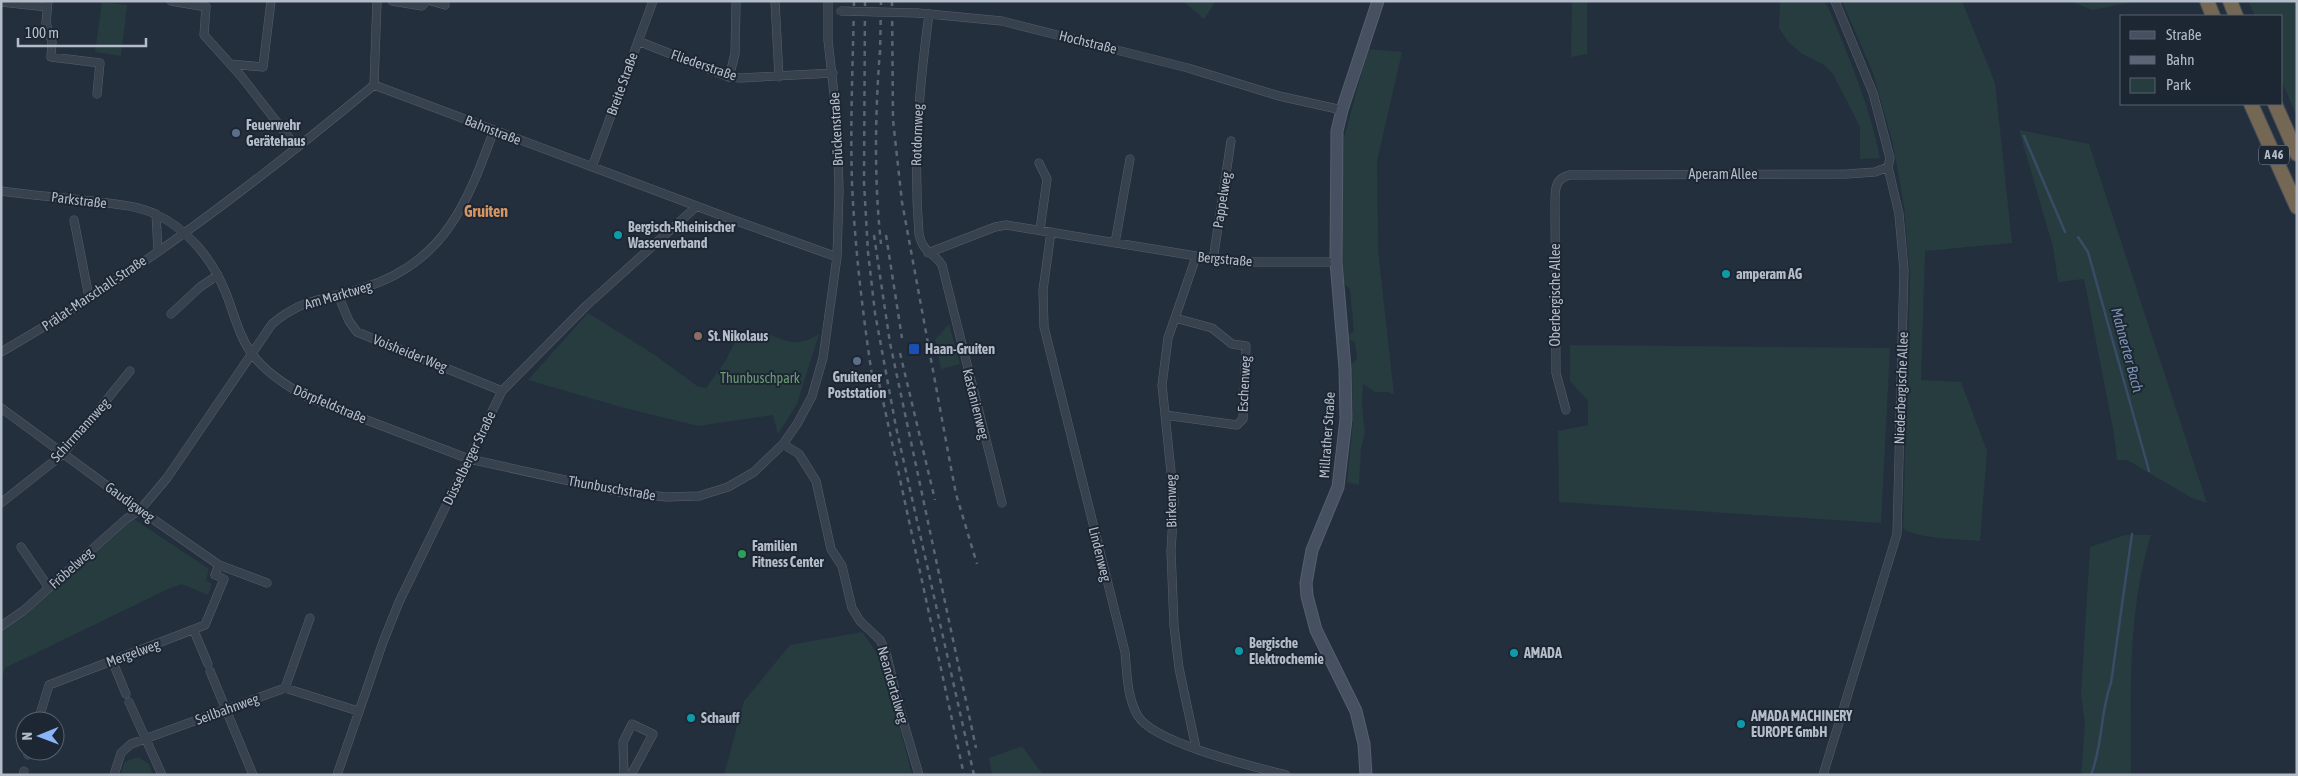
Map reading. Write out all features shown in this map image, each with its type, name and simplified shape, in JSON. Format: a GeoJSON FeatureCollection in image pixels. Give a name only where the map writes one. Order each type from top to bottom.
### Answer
{"type":"FeatureCollection","features":[{"type":"Feature","properties":{"kind":"highway"},"geometry":{"type":"LineString","coordinates":[[2207,1],[2213,15]]}},
{"type":"Feature","properties":{"kind":"highway","name":"A 46"},"geometry":{"type":"LineString","coordinates":[[2251,105],[2297,207]]}},
{"type":"Feature","properties":{"kind":"highway","name":"A 46"},"geometry":{"type":"LineString","coordinates":[[2275,105],[2297,154]]}},
{"type":"Feature","properties":{"kind":"main road","name":"Millrather Straße"},"geometry":{"type":"LineString","coordinates":[[1366,775],[1364,744],[1356,711],[1316,630],[1307,596],[1310,561],[1316,538],[1338,487],[1344,447],[1346,368],[1336,262],[1336,148],[1342,110],[1378,1]]}},
{"type":"Feature","properties":{"kind":"street"},"geometry":{"type":"LineString","coordinates":[[171,1],[206,7],[204,35],[298,148]]}},
{"type":"Feature","properties":{"kind":"street"},"geometry":{"type":"LineString","coordinates":[[230,64],[264,67],[271,1]]}},
{"type":"Feature","properties":{"kind":"street"},"geometry":{"type":"LineString","coordinates":[[186,232],[298,148],[374,85],[377,1]]}},
{"type":"Feature","properties":{"kind":"street"},"geometry":{"type":"LineString","coordinates":[[392,1],[422,6],[426,1]]}},
{"type":"Feature","properties":{"kind":"street"},"geometry":{"type":"LineString","coordinates":[[431,1],[445,5]]}},
{"type":"Feature","properties":{"kind":"street","name":"Breite Straße"},"geometry":{"type":"LineString","coordinates":[[592,167],[653,1]]}},
{"type":"Feature","properties":{"kind":"street"},"geometry":{"type":"LineString","coordinates":[[775,1],[778,77]]}},
{"type":"Feature","properties":{"kind":"street","name":"Brückenstraße"},"geometry":{"type":"LineString","coordinates":[[828,1],[828,40],[833,73],[839,191],[837,257]]}},
{"type":"Feature","properties":{"kind":"street","name":"Niederbergische Allee"},"geometry":{"type":"LineString","coordinates":[[1823,775],[1897,534],[1904,270],[1899,214],[1888,167],[1890,158],[1873,94],[1835,1]]}},
{"type":"Feature","properties":{"kind":"street"},"geometry":{"type":"LineString","coordinates":[[1,2],[48,4],[46,23],[52,42],[51,57],[100,63],[97,94]]}},
{"type":"Feature","properties":{"kind":"street"},"geometry":{"type":"LineString","coordinates":[[730,77],[735,54],[736,4]]}},
{"type":"Feature","properties":{"kind":"street","name":"Hochstraße"},"geometry":{"type":"LineString","coordinates":[[828,10],[986,18],[1188,68],[1279,96],[1342,110]]}},
{"type":"Feature","properties":{"kind":"street","name":"Rotdornweg"},"geometry":{"type":"LineString","coordinates":[[928,253],[921,246],[918,234],[916,155],[920,80],[929,14]]}},
{"type":"Feature","properties":{"kind":"street","name":"Fliederstraße"},"geometry":{"type":"LineString","coordinates":[[638,41],[730,77],[778,77],[833,73]]}},
{"type":"Feature","properties":{"kind":"street","name":"Bahnstraße"},"geometry":{"type":"LineString","coordinates":[[374,85],[837,257]]}},
{"type":"Feature","properties":{"kind":"street","name":"Am Marktweg"},"geometry":{"type":"LineString","coordinates":[[140,510],[188,448],[272,324],[289,310],[311,300],[338,295],[381,282],[402,272],[437,243],[458,215],[472,189],[494,130]]}},
{"type":"Feature","properties":{"kind":"street","name":"Pappelweg"},"geometry":{"type":"LineString","coordinates":[[1212,260],[1231,141]]}},
{"type":"Feature","properties":{"kind":"street"},"geometry":{"type":"LineString","coordinates":[[1115,243],[1130,159]]}},
{"type":"Feature","properties":{"kind":"street"},"geometry":{"type":"LineString","coordinates":[[1039,163],[1047,179],[1040,230]]}},
{"type":"Feature","properties":{"kind":"street","name":"Aperam Allee"},"geometry":{"type":"LineString","coordinates":[[1559,180],[1570,174],[1847,174],[1875,172],[1888,167]]}},
{"type":"Feature","properties":{"kind":"street","name":"Oberbergische Allee"},"geometry":{"type":"LineString","coordinates":[[1559,180],[1556,185],[1555,203],[1556,373],[1566,410]]}},
{"type":"Feature","properties":{"kind":"street","name":"Parkstraße"},"geometry":{"type":"LineString","coordinates":[[1,191],[122,205],[156,214],[186,232]]}},
{"type":"Feature","properties":{"kind":"street","name":"Düsselberger Straße"},"geometry":{"type":"LineString","coordinates":[[337,775],[358,711],[399,602],[502,391],[586,306],[697,206]]}},
{"type":"Feature","properties":{"kind":"street"},"geometry":{"type":"LineString","coordinates":[[156,214],[158,250]]}},
{"type":"Feature","properties":{"kind":"street"},"geometry":{"type":"LineString","coordinates":[[74,220],[89,297]]}},
{"type":"Feature","properties":{"kind":"street","name":"Bergstraße"},"geometry":{"type":"LineString","coordinates":[[928,253],[995,227],[1017,226],[1212,260],[1234,262],[1336,262]]}},
{"type":"Feature","properties":{"kind":"street","name":"Prälat-Marschall-Straße"},"geometry":{"type":"LineString","coordinates":[[1,352],[38,331],[186,232]]}},
{"type":"Feature","properties":{"kind":"street","name":"Dörpfeldstraße"},"geometry":{"type":"LineString","coordinates":[[186,232],[218,275],[237,326],[252,354],[272,374],[309,398],[470,459]]}},
{"type":"Feature","properties":{"kind":"street","name":"Lindenweg"},"geometry":{"type":"LineString","coordinates":[[1051,232],[1043,290],[1044,327],[1125,652],[1132,703],[1138,717],[1156,734],[1240,764],[1286,775]]}},
{"type":"Feature","properties":{"kind":"street","name":"Kastanienweg"},"geometry":{"type":"LineString","coordinates":[[928,253],[938,259],[942,265],[1002,503]]}},
{"type":"Feature","properties":{"kind":"street","name":"Thunbuschstraße"},"geometry":{"type":"LineString","coordinates":[[470,459],[620,492],[684,498],[714,492],[737,482],[769,459],[783,444],[797,424],[812,396],[823,358],[837,257]]}},
{"type":"Feature","properties":{"kind":"street","name":"Birkenweg"},"geometry":{"type":"LineString","coordinates":[[1196,257],[1175,318],[1164,358],[1162,385],[1174,501],[1171,551],[1174,626],[1179,668],[1196,748]]}},
{"type":"Feature","properties":{"kind":"street"},"geometry":{"type":"LineString","coordinates":[[171,314],[200,287],[218,275]]}},
{"type":"Feature","properties":{"kind":"street","name":"Voisheider Weg"},"geometry":{"type":"LineString","coordinates":[[338,295],[349,321],[357,332],[502,391]]}},
{"type":"Feature","properties":{"kind":"street","name":"Eschenweg"},"geometry":{"type":"LineString","coordinates":[[1164,414],[1237,425],[1243,419],[1246,346],[1232,344],[1212,328],[1175,318]]}},
{"type":"Feature","properties":{"kind":"street","name":"Schirrmannweg"},"geometry":{"type":"LineString","coordinates":[[1,503],[63,454],[130,371]]}},
{"type":"Feature","properties":{"kind":"street","name":"Gaudigweg"},"geometry":{"type":"LineString","coordinates":[[1,408],[140,510],[219,565],[267,583]]}},
{"type":"Feature","properties":{"kind":"street","name":"Neandertalweg"},"geometry":{"type":"LineString","coordinates":[[783,444],[799,454],[816,481],[831,550],[842,566],[852,608],[860,621],[880,640],[886,652],[898,703],[920,775]]}},
{"type":"Feature","properties":{"kind":"street","name":"Fröbelweg"},"geometry":{"type":"LineString","coordinates":[[1,626],[23,611],[126,519],[140,510]]}},
{"type":"Feature","properties":{"kind":"street"},"geometry":{"type":"LineString","coordinates":[[21,547],[49,588]]}},
{"type":"Feature","properties":{"kind":"street"},"geometry":{"type":"LineString","coordinates":[[219,565],[215,575],[224,579]]}},
{"type":"Feature","properties":{"kind":"street","name":"Mergelweg"},"geometry":{"type":"LineString","coordinates":[[41,711],[49,685],[194,631],[205,625],[228,569]]}},
{"type":"Feature","properties":{"kind":"street"},"geometry":{"type":"LineString","coordinates":[[310,618],[285,688],[358,711]]}},
{"type":"Feature","properties":{"kind":"street"},"geometry":{"type":"LineString","coordinates":[[194,631],[253,775]]}},
{"type":"Feature","properties":{"kind":"street"},"geometry":{"type":"LineString","coordinates":[[112,660],[162,775]]}},
{"type":"Feature","properties":{"kind":"street","name":"Seilbahnweg"},"geometry":{"type":"LineString","coordinates":[[114,775],[121,753],[131,744],[285,688]]}},
{"type":"Feature","properties":{"kind":"street"},"geometry":{"type":"LineString","coordinates":[[624,775],[623,742],[632,724],[653,734],[631,775]]}},
{"type":"Feature","properties":{"kind":"green space"},"geometry":{"type":"Polygon","coordinates":[[[1183,1],[1216,1],[1204,19],[1183,1]]]}},
{"type":"Feature","properties":{"kind":"green space"},"geometry":{"type":"Polygon","coordinates":[[[1572,1],[1587,1],[1587,54],[1571,57],[1572,1]]]}},
{"type":"Feature","properties":{"kind":"green space"},"geometry":{"type":"Polygon","coordinates":[[[1780,1],[1824,1],[1829,9],[1858,82],[1871,120],[1880,158],[1860,159],[1860,127],[1833,74],[1824,65],[1801,53],[1788,42],[1779,28],[1780,1]]]}},
{"type":"Feature","properties":{"kind":"green space"},"geometry":{"type":"Polygon","coordinates":[[[1842,1],[1962,1],[1995,83],[2012,243],[1925,251],[1921,380],[1961,382],[1987,451],[1980,541],[1939,538],[1909,532],[1903,528],[1910,276],[1904,207],[1893,144],[1873,73],[1842,1]]]}},
{"type":"Feature","properties":{"kind":"green space"},"geometry":{"type":"Polygon","coordinates":[[[2071,1],[2137,1],[2092,10],[2071,1]]]}},
{"type":"Feature","properties":{"kind":"green space"},"geometry":{"type":"Polygon","coordinates":[[[2248,1],[2297,1],[2297,117],[2283,84],[2283,15],[2255,15],[2248,1]]]}},
{"type":"Feature","properties":{"kind":"green space"},"geometry":{"type":"Polygon","coordinates":[[[102,2],[127,5],[121,56],[95,52],[102,2]]]}},
{"type":"Feature","properties":{"kind":"green space"},"geometry":{"type":"Polygon","coordinates":[[[1368,49],[1402,52],[1377,161],[1378,250],[1394,395],[1389,392],[1375,392],[1363,384],[1362,406],[1365,433],[1361,448],[1359,485],[1347,482],[1353,422],[1352,364],[1357,359],[1355,342],[1349,339],[1349,335],[1354,331],[1350,290],[1344,283],[1341,230],[1344,138],[1368,49]]]}},
{"type":"Feature","properties":{"kind":"green space"},"geometry":{"type":"Polygon","coordinates":[[[2019,130],[2089,144],[2207,503],[2192,498],[2127,460],[2117,460],[2114,434],[2084,279],[2058,282],[2053,247],[2019,130]]]}},
{"type":"Feature","properties":{"kind":"green space","name":"Thunbuschpark"},"geometry":{"type":"Polygon","coordinates":[[[588,313],[655,355],[697,386],[706,388],[726,360],[739,333],[760,340],[766,333],[792,342],[804,341],[819,334],[797,404],[778,434],[773,415],[698,426],[621,407],[528,380],[588,313]]]}},
{"type":"Feature","properties":{"kind":"green space"},"geometry":{"type":"Polygon","coordinates":[[[949,324],[960,364],[941,369],[935,340],[949,324]]]}},
{"type":"Feature","properties":{"kind":"green space"},"geometry":{"type":"Polygon","coordinates":[[[1570,345],[1890,348],[1881,523],[1559,502],[1558,431],[1588,425],[1588,401],[1570,381],[1570,345]]]}},
{"type":"Feature","properties":{"kind":"green space"},"geometry":{"type":"Polygon","coordinates":[[[132,518],[209,569],[206,580],[212,584],[208,595],[182,584],[168,589],[5,668],[1,680],[1,630],[32,607],[132,518]]]}},
{"type":"Feature","properties":{"kind":"green space"},"geometry":{"type":"Polygon","coordinates":[[[2125,535],[2151,535],[2143,564],[2134,624],[2131,684],[2131,775],[2081,775],[2085,724],[2081,694],[2090,547],[2125,535]]]}},
{"type":"Feature","properties":{"kind":"green space"},"geometry":{"type":"Polygon","coordinates":[[[862,632],[883,661],[912,775],[724,775],[744,701],[790,645],[862,632]]]}},
{"type":"Feature","properties":{"kind":"green space"},"geometry":{"type":"Polygon","coordinates":[[[1022,746],[1043,775],[992,775],[989,758],[1022,746]]]}},
{"type":"Feature","properties":{"kind":"green space"},"geometry":{"type":"Polygon","coordinates":[[[140,758],[149,764],[153,775],[120,775],[125,762],[140,758]]]}},
{"type":"Feature","properties":{"kind":"waterway","name":"Mahnerter Bach"},"geometry":{"type":"LineString","coordinates":[[2024,136],[2065,232]]}},
{"type":"Feature","properties":{"kind":"waterway","name":"Mahnerter Bach"},"geometry":{"type":"LineString","coordinates":[[2078,237],[2088,252],[2149,471]]}},
{"type":"Feature","properties":{"kind":"waterway","name":"Mahnerter Bach"},"geometry":{"type":"LineString","coordinates":[[2091,775],[2098,752],[2107,694],[2111,683],[2132,534]]}},
{"type":"Feature","properties":{"kind":"railway"},"geometry":{"type":"LineString","coordinates":[[854,1],[851,115],[852,183],[860,283],[873,382]]}},
{"type":"Feature","properties":{"kind":"railway"},"geometry":{"type":"LineString","coordinates":[[865,1],[864,183],[868,252],[875,313],[896,427],[974,775]]}},
{"type":"Feature","properties":{"kind":"railway"},"geometry":{"type":"LineString","coordinates":[[880,55],[881,1]]}},
{"type":"Feature","properties":{"kind":"railway"},"geometry":{"type":"LineString","coordinates":[[892,1],[893,120],[902,202],[956,494],[977,564]]}},
{"type":"Feature","properties":{"kind":"railway"},"geometry":{"type":"LineString","coordinates":[[880,50],[876,147],[881,244]]}},
{"type":"Feature","properties":{"kind":"railway"},"geometry":{"type":"LineString","coordinates":[[874,235],[890,343],[976,748]]}},
{"type":"Feature","properties":{"kind":"railway"},"geometry":{"type":"LineString","coordinates":[[886,235],[902,338]]}},
{"type":"Feature","properties":{"kind":"railway"},"geometry":{"type":"LineString","coordinates":[[900,353],[935,500]]}},
{"type":"Feature","properties":{"kind":"railway"},"geometry":{"type":"LineString","coordinates":[[877,373],[964,775]]}},
{"type":"Feature","properties":{"kind":"place","name":"Feuerwehr Gerätehaus"},"geometry":{"type":"Point","coordinates":[236,133]}},
{"type":"Feature","properties":{"kind":"place","name":"Bergisch-Rheinischer Wasserverband"},"geometry":{"type":"Point","coordinates":[618,235]}},
{"type":"Feature","properties":{"kind":"place","name":"amperam AG"},"geometry":{"type":"Point","coordinates":[1726,274]}},
{"type":"Feature","properties":{"kind":"place","name":"St. Nikolaus"},"geometry":{"type":"Point","coordinates":[698,336]}},
{"type":"Feature","properties":{"kind":"place","name":"Haan-Gruiten"},"geometry":{"type":"Point","coordinates":[914,349]}},
{"type":"Feature","properties":{"kind":"place","name":"Gruitener Poststation"},"geometry":{"type":"Point","coordinates":[857,361]}},
{"type":"Feature","properties":{"kind":"place","name":"Familien Fitness Center"},"geometry":{"type":"Point","coordinates":[742,554]}},
{"type":"Feature","properties":{"kind":"place","name":"Bergische Elektrochemie"},"geometry":{"type":"Point","coordinates":[1239,651]}},
{"type":"Feature","properties":{"kind":"place","name":"AMADA"},"geometry":{"type":"Point","coordinates":[1514,653]}},
{"type":"Feature","properties":{"kind":"place","name":"Schauff"},"geometry":{"type":"Point","coordinates":[691,718]}},
{"type":"Feature","properties":{"kind":"place","name":"AMADA MACHINERY EUROPE GmbH"},"geometry":{"type":"Point","coordinates":[1741,724]}},
{"type":"Feature","properties":{"kind":"district","name":"Gruiten"},"geometry":{"type":"Point","coordinates":[486,211]}}]}
